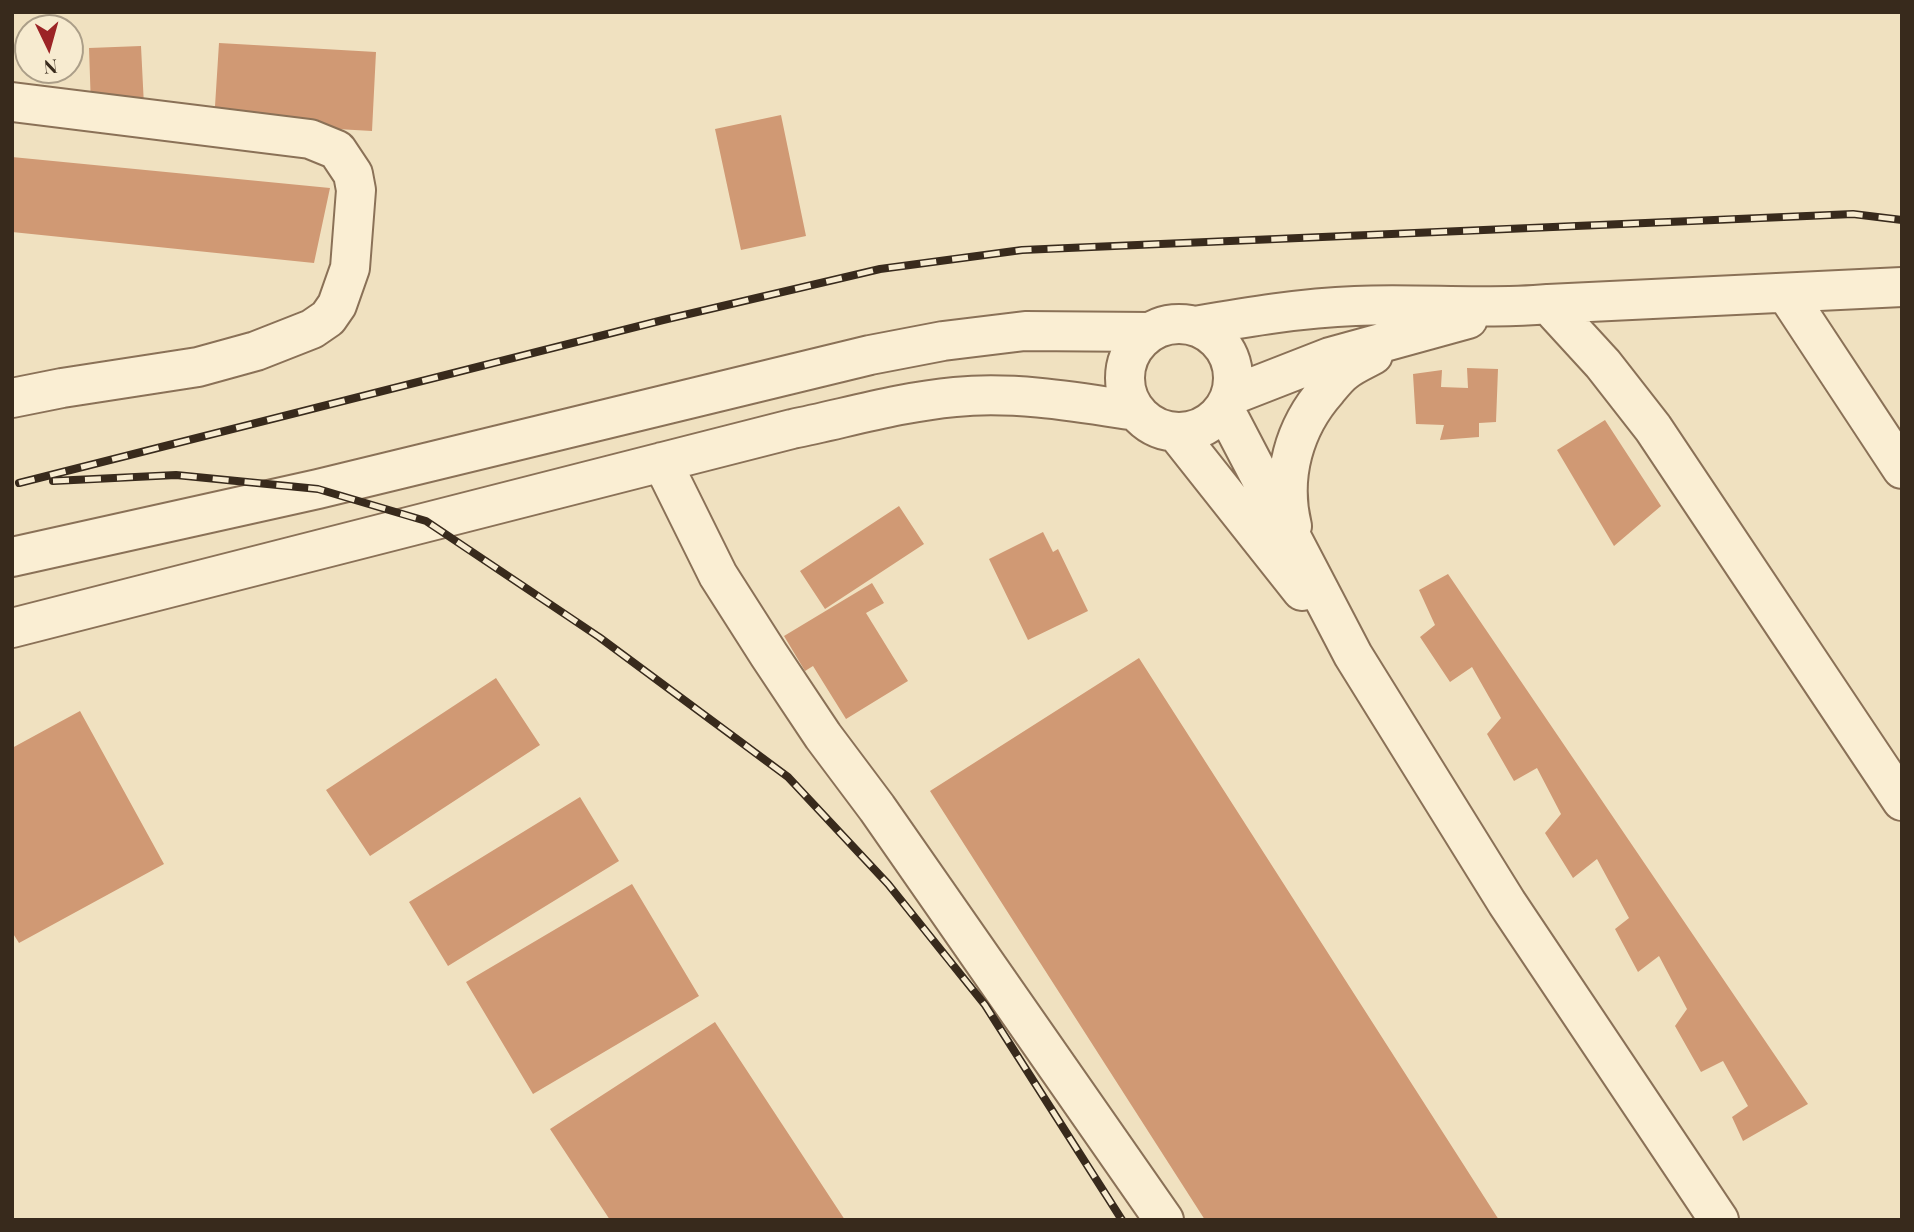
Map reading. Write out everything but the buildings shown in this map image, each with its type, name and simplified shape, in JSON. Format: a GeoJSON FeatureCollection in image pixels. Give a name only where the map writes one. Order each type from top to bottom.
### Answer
{"type":"FeatureCollection","features":[{"type":"Feature","properties":{"kind":"street"},"geometry":{"type":"LineString","coordinates":[[12,102],[310,139],[337,150],[353,174],[356,190],[350,268],[337,305],[328,318],[312,329],[256,351],[198,367],[12,398]]}},
{"type":"Feature","properties":{"kind":"street"},"geometry":{"type":"LineString","coordinates":[[12,557],[318,489],[870,355],[943,341],[1025,331],[1150,332],[1172,324],[1195,326],[1278,313],[1356,306],[1507,308],[1902,287]]}},
{"type":"Feature","properties":{"kind":"street"},"geometry":{"type":"LineString","coordinates":[[1786,293],[1902,469]]}},
{"type":"Feature","properties":{"kind":"street"},"geometry":{"type":"LineString","coordinates":[[1548,304],[1603,364],[1653,428],[1902,801]]}},
{"type":"Feature","properties":{"kind":"street"},"geometry":{"type":"LineString","coordinates":[[1150,332],[1131,352],[1125,371],[1127,392],[1136,411],[1153,425],[1175,432],[1205,425],[1227,402],[1330,357],[1507,308]]}},
{"type":"Feature","properties":{"kind":"street"},"geometry":{"type":"LineString","coordinates":[[1195,326],[1209,331],[1228,353],[1234,375],[1227,402],[1353,655],[1507,903],[1719,1220]]}},
{"type":"Feature","properties":{"kind":"street"},"geometry":{"type":"LineString","coordinates":[[1302,554],[1291,523],[1287,496],[1290,461],[1301,427],[1311,408],[1343,372],[1417,332]]}},
{"type":"Feature","properties":{"kind":"street"},"geometry":{"type":"LineString","coordinates":[[12,628],[792,429],[910,403],[956,396],[1031,397],[1136,411]]}},
{"type":"Feature","properties":{"kind":"street"},"geometry":{"type":"LineString","coordinates":[[1175,432],[1353,655]]}},
{"type":"Feature","properties":{"kind":"street"},"geometry":{"type":"LineString","coordinates":[[662,462],[718,575],[769,655],[823,736],[885,820],[1164,1220]]}},
{"type":"Feature","properties":{"kind":"railway"},"geometry":{"type":"LineString","coordinates":[[19,483],[663,320],[880,269],[1022,250],[1853,214],[1902,220]]}},
{"type":"Feature","properties":{"kind":"railway"},"geometry":{"type":"LineString","coordinates":[[53,481],[176,475],[318,489],[426,521],[599,637],[788,777],[888,884],[985,1005],[1122,1220]]}}]}
